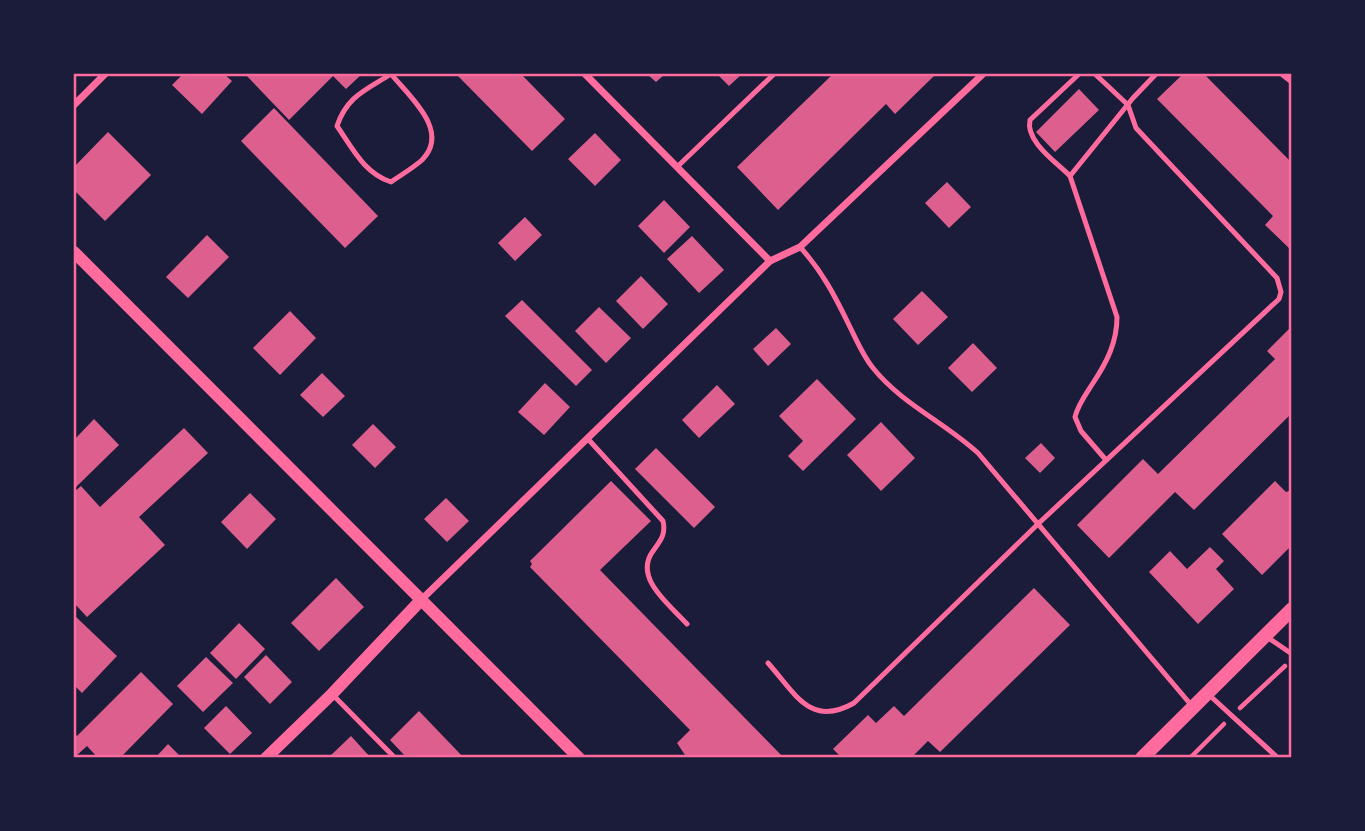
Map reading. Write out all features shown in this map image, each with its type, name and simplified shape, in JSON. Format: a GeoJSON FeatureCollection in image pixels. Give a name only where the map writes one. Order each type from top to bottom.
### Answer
{"type":"FeatureCollection","features":[{"type":"Feature","properties":{"kind":"main road"},"geometry":{"type":"LineString","coordinates":[[1142,758],[1292,609]]}},
{"type":"Feature","properties":{"kind":"street"},"geometry":{"type":"LineString","coordinates":[[74,105],[105,74]]}},
{"type":"Feature","properties":{"kind":"street"},"geometry":{"type":"LineString","coordinates":[[585,74],[770,261]]}},
{"type":"Feature","properties":{"kind":"street"},"geometry":{"type":"LineString","coordinates":[[266,758],[332,694],[422,599],[770,261],[800,247],[983,74]]}},
{"type":"Feature","properties":{"kind":"street"},"geometry":{"type":"LineString","coordinates":[[1283,74],[1292,81]]}},
{"type":"Feature","properties":{"kind":"street"},"geometry":{"type":"LineString","coordinates":[[74,253],[579,758]]}},
{"type":"Feature","properties":{"kind":"lane"},"geometry":{"type":"LineString","coordinates":[[391,74],[431,122],[433,143],[423,159],[391,182],[378,178],[366,168],[337,126],[351,99],[391,74]]}},
{"type":"Feature","properties":{"kind":"lane"},"geometry":{"type":"LineString","coordinates":[[677,167],[774,74]]}},
{"type":"Feature","properties":{"kind":"lane"},"geometry":{"type":"LineString","coordinates":[[1079,74],[1030,120],[1029,130],[1034,140],[1070,176],[1117,317],[1116,337],[1109,357],[1075,417],[1081,430],[1105,460]]}},
{"type":"Feature","properties":{"kind":"lane"},"geometry":{"type":"LineString","coordinates":[[768,663],[808,706],[820,713],[843,709],[854,703],[1105,460],[1279,299],[1281,292],[1277,278],[1136,128],[1128,105],[1096,74]]}},
{"type":"Feature","properties":{"kind":"lane"},"geometry":{"type":"LineString","coordinates":[[1070,176],[1156,74]]}},
{"type":"Feature","properties":{"kind":"lane"},"geometry":{"type":"LineString","coordinates":[[800,247],[829,283],[870,365],[899,396],[964,440],[978,453],[1194,707]]}},
{"type":"Feature","properties":{"kind":"lane"},"geometry":{"type":"LineString","coordinates":[[589,439],[663,521],[663,538],[648,558],[647,575],[651,584],[687,624]]}},
{"type":"Feature","properties":{"kind":"lane"},"geometry":{"type":"LineString","coordinates":[[1265,636],[1292,654]]}},
{"type":"Feature","properties":{"kind":"lane"},"geometry":{"type":"LineString","coordinates":[[1207,693],[1278,758]]}},
{"type":"Feature","properties":{"kind":"lane"},"geometry":{"type":"LineString","coordinates":[[332,694],[395,758]]}},
{"type":"Feature","properties":{"kind":"building"},"geometry":{"type":"Polygon","coordinates":[[[183,74],[224,74],[232,81],[202,114],[172,85],[183,74]]]}},
{"type":"Feature","properties":{"kind":"building"},"geometry":{"type":"Polygon","coordinates":[[[245,74],[362,74],[346,89],[333,76],[289,120],[245,74]]]}},
{"type":"Feature","properties":{"kind":"building"},"geometry":{"type":"Polygon","coordinates":[[[456,74],[521,74],[565,119],[532,151],[456,74]]]}},
{"type":"Feature","properties":{"kind":"building"},"geometry":{"type":"Polygon","coordinates":[[[647,74],[665,74],[656,82],[647,74]]]}},
{"type":"Feature","properties":{"kind":"building"},"geometry":{"type":"Polygon","coordinates":[[[717,74],[742,74],[729,86],[717,74]]]}},
{"type":"Feature","properties":{"kind":"building"},"geometry":{"type":"Polygon","coordinates":[[[833,74],[936,74],[895,114],[886,104],[778,210],[737,167],[833,74]]]}},
{"type":"Feature","properties":{"kind":"building"},"geometry":{"type":"Polygon","coordinates":[[[1183,74],[1204,74],[1292,163],[1292,251],[1265,225],[1273,216],[1157,99],[1183,74]]]}},
{"type":"Feature","properties":{"kind":"building"},"geometry":{"type":"Polygon","coordinates":[[[1079,89],[1099,110],[1055,152],[1036,132],[1079,89]]]}},
{"type":"Feature","properties":{"kind":"building"},"geometry":{"type":"Polygon","coordinates":[[[274,108],[378,216],[345,248],[241,141],[274,108]]]}},
{"type":"Feature","properties":{"kind":"building"},"geometry":{"type":"Polygon","coordinates":[[[108,132],[151,175],[105,221],[74,190],[74,167],[108,132]]]}},
{"type":"Feature","properties":{"kind":"building"},"geometry":{"type":"Polygon","coordinates":[[[595,133],[621,160],[595,186],[568,159],[595,133]]]}},
{"type":"Feature","properties":{"kind":"building"},"geometry":{"type":"Polygon","coordinates":[[[947,182],[971,207],[949,228],[925,203],[947,182]]]}},
{"type":"Feature","properties":{"kind":"building"},"geometry":{"type":"Polygon","coordinates":[[[664,200],[690,227],[664,253],[638,226],[664,200]]]}},
{"type":"Feature","properties":{"kind":"building"},"geometry":{"type":"Polygon","coordinates":[[[525,217],[542,235],[515,261],[498,243],[525,217]]]}},
{"type":"Feature","properties":{"kind":"building"},"geometry":{"type":"Polygon","coordinates":[[[207,235],[229,257],[188,298],[166,277],[207,235]]]}},
{"type":"Feature","properties":{"kind":"building"},"geometry":{"type":"Polygon","coordinates":[[[692,236],[724,270],[699,293],[667,259],[692,236]]]}},
{"type":"Feature","properties":{"kind":"building"},"geometry":{"type":"Polygon","coordinates":[[[641,276],[668,304],[643,329],[616,301],[641,276]]]}},
{"type":"Feature","properties":{"kind":"building"},"geometry":{"type":"Polygon","coordinates":[[[922,291],[948,317],[918,345],[893,319],[922,291]]]}},
{"type":"Feature","properties":{"kind":"building"},"geometry":{"type":"Polygon","coordinates":[[[522,300],[592,370],[576,386],[505,316],[522,300]]]}},
{"type":"Feature","properties":{"kind":"building"},"geometry":{"type":"Polygon","coordinates":[[[599,307],[631,338],[606,363],[575,331],[599,307]]]}},
{"type":"Feature","properties":{"kind":"building"},"geometry":{"type":"Polygon","coordinates":[[[290,311],[316,338],[280,375],[253,348],[290,311]]]}},
{"type":"Feature","properties":{"kind":"building"},"geometry":{"type":"Polygon","coordinates":[[[1292,326],[1292,413],[1194,510],[1175,492],[1109,558],[1077,525],[1143,459],[1158,474],[1275,359],[1267,351],[1292,326]]]}},
{"type":"Feature","properties":{"kind":"building"},"geometry":{"type":"Polygon","coordinates":[[[776,328],[791,344],[768,366],[753,349],[776,328]]]}},
{"type":"Feature","properties":{"kind":"building"},"geometry":{"type":"Polygon","coordinates":[[[973,343],[997,368],[972,392],[948,368],[973,343]]]}},
{"type":"Feature","properties":{"kind":"building"},"geometry":{"type":"Polygon","coordinates":[[[322,373],[345,396],[323,417],[300,395],[322,373]]]}},
{"type":"Feature","properties":{"kind":"building"},"geometry":{"type":"Polygon","coordinates":[[[817,379],[856,419],[803,471],[788,456],[803,441],[779,416],[817,379]]]}},
{"type":"Feature","properties":{"kind":"building"},"geometry":{"type":"Polygon","coordinates":[[[545,383],[570,407],[544,435],[518,412],[545,383]]]}},
{"type":"Feature","properties":{"kind":"building"},"geometry":{"type":"Polygon","coordinates":[[[717,385],[735,404],[699,438],[682,420],[717,385]]]}},
{"type":"Feature","properties":{"kind":"building"},"geometry":{"type":"Polygon","coordinates":[[[94,419],[119,445],[74,489],[74,440],[94,419]]]}},
{"type":"Feature","properties":{"kind":"building"},"geometry":{"type":"Polygon","coordinates":[[[881,422],[915,458],[881,491],[847,455],[881,422]]]}},
{"type":"Feature","properties":{"kind":"building"},"geometry":{"type":"Polygon","coordinates":[[[373,424],[396,447],[375,468],[352,445],[373,424]]]}},
{"type":"Feature","properties":{"kind":"building"},"geometry":{"type":"Polygon","coordinates":[[[184,428],[208,453],[139,517],[165,545],[87,617],[74,603],[74,492],[81,486],[100,507],[184,428]]]}},
{"type":"Feature","properties":{"kind":"building"},"geometry":{"type":"Polygon","coordinates":[[[1041,443],[1055,458],[1040,473],[1025,458],[1041,443]]]}},
{"type":"Feature","properties":{"kind":"building"},"geometry":{"type":"Polygon","coordinates":[[[656,448],[715,507],[694,528],[635,469],[656,448]]]}},
{"type":"Feature","properties":{"kind":"building"},"geometry":{"type":"Polygon","coordinates":[[[611,481],[651,521],[600,570],[784,758],[687,758],[677,743],[690,730],[530,567],[530,561],[611,481]]]}},
{"type":"Feature","properties":{"kind":"building"},"geometry":{"type":"Polygon","coordinates":[[[1275,481],[1286,492],[1292,490],[1292,545],[1262,575],[1222,534],[1275,481]]]}},
{"type":"Feature","properties":{"kind":"building"},"geometry":{"type":"Polygon","coordinates":[[[250,493],[276,519],[247,549],[221,522],[250,493]]]}},
{"type":"Feature","properties":{"kind":"building"},"geometry":{"type":"Polygon","coordinates":[[[446,498],[469,521],[447,542],[424,519],[446,498]]]}},
{"type":"Feature","properties":{"kind":"building"},"geometry":{"type":"Polygon","coordinates":[[[1210,547],[1224,561],[1216,569],[1234,589],[1198,624],[1149,572],[1170,551],[1187,569],[1210,547]]]}},
{"type":"Feature","properties":{"kind":"building"},"geometry":{"type":"Polygon","coordinates":[[[336,578],[364,607],[319,651],[291,623],[336,578]]]}},
{"type":"Feature","properties":{"kind":"building"},"geometry":{"type":"Polygon","coordinates":[[[1034,588],[1070,625],[940,752],[928,741],[911,758],[842,758],[833,749],[868,715],[876,723],[894,706],[904,716],[1034,588]]]}},
{"type":"Feature","properties":{"kind":"building"},"geometry":{"type":"Polygon","coordinates":[[[74,615],[117,656],[82,693],[74,685],[74,615]]]}},
{"type":"Feature","properties":{"kind":"building"},"geometry":{"type":"Polygon","coordinates":[[[239,623],[265,649],[236,679],[210,653],[239,623]]]}},
{"type":"Feature","properties":{"kind":"building"},"geometry":{"type":"Polygon","coordinates":[[[266,655],[292,682],[270,704],[244,677],[266,655]]]}},
{"type":"Feature","properties":{"kind":"building"},"geometry":{"type":"Polygon","coordinates":[[[206,657],[233,683],[203,712],[177,686],[206,657]]]}},
{"type":"Feature","properties":{"kind":"building"},"geometry":{"type":"Polygon","coordinates":[[[141,672],[173,704],[120,758],[98,758],[87,746],[74,758],[74,733],[77,736],[141,672]]]}},
{"type":"Feature","properties":{"kind":"building"},"geometry":{"type":"Polygon","coordinates":[[[226,706],[252,733],[230,754],[204,728],[226,706]]]}},
{"type":"Feature","properties":{"kind":"building"},"geometry":{"type":"Polygon","coordinates":[[[419,711],[464,758],[407,758],[390,740],[419,711]]]}},
{"type":"Feature","properties":{"kind":"building"},"geometry":{"type":"Polygon","coordinates":[[[351,736],[371,758],[328,758],[351,736]]]}},
{"type":"Feature","properties":{"kind":"building"},"geometry":{"type":"Polygon","coordinates":[[[168,744],[182,758],[155,758],[168,744]]]}}]}
